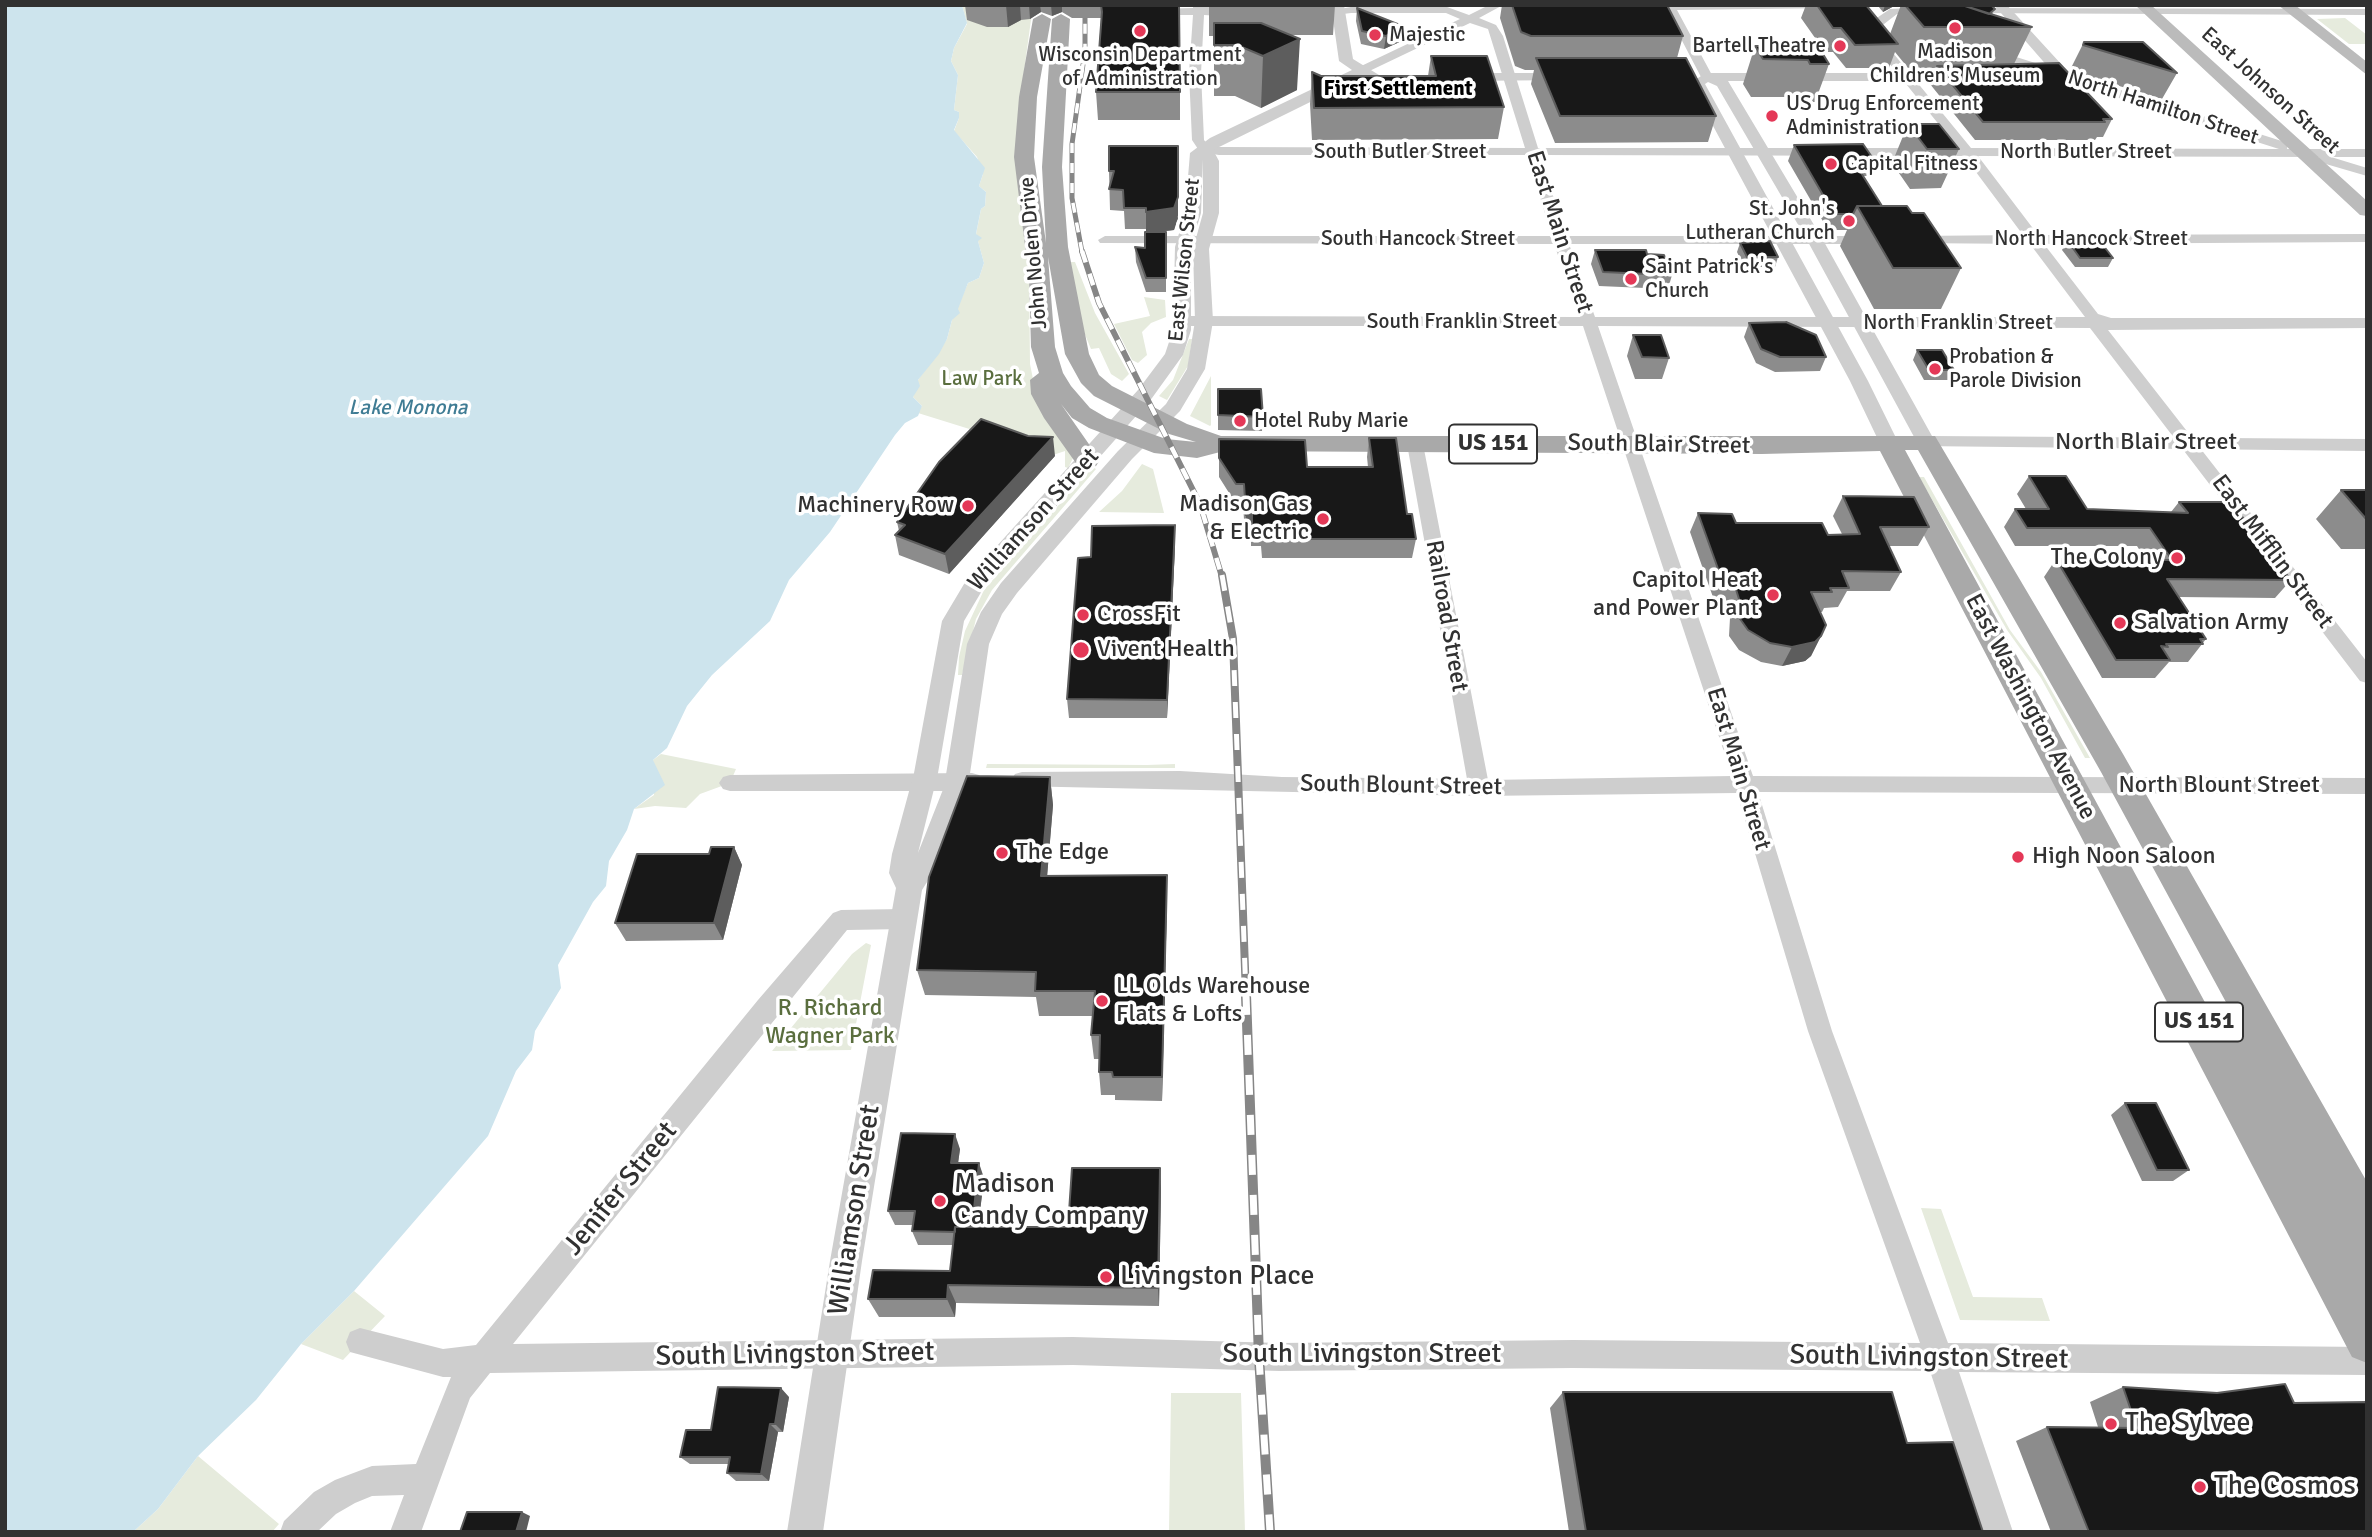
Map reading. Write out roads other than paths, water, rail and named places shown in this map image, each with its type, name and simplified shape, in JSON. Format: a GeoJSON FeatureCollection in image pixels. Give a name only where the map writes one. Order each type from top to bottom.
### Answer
{"type":"FeatureCollection","features":[{"type":"Feature","properties":{"kind":"main road","name":"East Johnson Street"},"geometry":{"type":"LineString","coordinates":[[2146,9],[2367,211]]}},
{"type":"Feature","properties":{"kind":"main road"},"geometry":{"type":"LineString","coordinates":[[2290,9],[2367,70]]}},
{"type":"Feature","properties":{"kind":"main road","name":"John Nolen Drive"},"geometry":{"type":"LineString","coordinates":[[1140,439],[1081,413],[1048,365],[1043,347],[1039,268],[1024,157],[1028,97],[1052,19],[1052,167],[1057,247],[1068,320],[1078,358],[1089,378],[1103,391],[1158,419]]}},
{"type":"Feature","properties":{"kind":"main road"},"geometry":{"type":"LineString","coordinates":[[1048,365],[1041,383],[1043,394],[1056,418],[1087,460]]}},
{"type":"Feature","properties":{"kind":"main road","name":"South Blair Street"},"geometry":{"type":"LineString","coordinates":[[1158,419],[1178,429],[1224,443]]}},
{"type":"Feature","properties":{"kind":"main road","name":"South Blair Street"},"geometry":{"type":"LineString","coordinates":[[1140,439],[1163,447],[1192,450],[1224,443],[1762,446],[1926,442]]}},
{"type":"Feature","properties":{"kind":"main road","name":"East Washington Avenue"},"geometry":{"type":"LineString","coordinates":[[1926,442],[2126,786],[2367,1221]]}},
{"type":"Feature","properties":{"kind":"main road","name":"East Washington Avenue"},"geometry":{"type":"LineString","coordinates":[[1889,443],[2367,1342]]}},
{"type":"Feature","properties":{"kind":"main road","name":"US 151"},"geometry":{"type":"LineString","coordinates":[[1762,446],[1866,462],[1891,471],[1912,484]]}},
{"type":"Feature","properties":{"kind":"main road"},"geometry":{"type":"LineString","coordinates":[[2157,945],[2191,979],[2224,1028],[2367,1275]]}},
{"type":"Feature","properties":{"kind":"street"},"geometry":{"type":"LineString","coordinates":[[1624,7],[1833,5]]}},
{"type":"Feature","properties":{"kind":"street"},"geometry":{"type":"LineString","coordinates":[[1205,149],[1215,141],[1361,71],[1470,19],[1504,6]]}},
{"type":"Feature","properties":{"kind":"street","name":"East Washington Avenue"},"geometry":{"type":"LineString","coordinates":[[1670,7],[1707,77],[1722,83],[1815,240],[1926,442]]}},
{"type":"Feature","properties":{"kind":"street"},"geometry":{"type":"LineString","coordinates":[[1137,12],[1199,8],[1250,12]]}},
{"type":"Feature","properties":{"kind":"street","name":"East Wilson Street"},"geometry":{"type":"LineString","coordinates":[[1158,419],[1179,399],[1196,369],[1204,321],[1200,249],[1211,197],[1212,161],[1199,143],[1195,73],[1199,8]]}},
{"type":"Feature","properties":{"kind":"street"},"geometry":{"type":"LineString","coordinates":[[1337,8],[1346,61],[1361,71],[1390,77]]}},
{"type":"Feature","properties":{"kind":"street","name":"East Main Street"},"geometry":{"type":"LineString","coordinates":[[1303,12],[1337,8],[1444,10],[1494,29],[1560,240],[1745,785],[1820,1031],[1940,1359],[1998,1532]]}},
{"type":"Feature","properties":{"kind":"street"},"geometry":{"type":"LineString","coordinates":[[2003,9],[2057,70],[2054,73],[2019,77]]}},
{"type":"Feature","properties":{"kind":"street"},"geometry":{"type":"LineString","coordinates":[[1953,10],[2290,9],[2367,12]]}},
{"type":"Feature","properties":{"kind":"street"},"geometry":{"type":"LineString","coordinates":[[1882,19],[1894,10],[1939,10]]}},
{"type":"Feature","properties":{"kind":"street"},"geometry":{"type":"LineString","coordinates":[[1869,15],[1907,26]]}},
{"type":"Feature","properties":{"kind":"street","name":"East Mifflin Street"},"geometry":{"type":"LineString","coordinates":[[1882,19],[1869,31],[1967,152],[2364,670]]}},
{"type":"Feature","properties":{"kind":"street","name":"North Hamilton Street"},"geometry":{"type":"LineString","coordinates":[[1984,51],[2367,172]]}},
{"type":"Feature","properties":{"kind":"street"},"geometry":{"type":"LineString","coordinates":[[1679,76],[1981,77]]}},
{"type":"Feature","properties":{"kind":"street"},"geometry":{"type":"LineString","coordinates":[[1441,77],[1583,77]]}},
{"type":"Feature","properties":{"kind":"street","name":"East Washington Avenue"},"geometry":{"type":"LineString","coordinates":[[1707,77],[1697,83],[1779,240],[1859,381],[1889,443]]}},
{"type":"Feature","properties":{"kind":"street","name":"East Wilson Street"},"geometry":{"type":"LineString","coordinates":[[1134,405],[1171,360],[1179,342],[1185,239],[1193,213],[1194,158],[1205,149]]}},
{"type":"Feature","properties":{"kind":"street","name":"South Butler Street"},"geometry":{"type":"LineString","coordinates":[[1205,149],[1232,152],[1763,152]]}},
{"type":"Feature","properties":{"kind":"street","name":"North Butler Street"},"geometry":{"type":"LineString","coordinates":[[1763,152],[2367,153]]}},
{"type":"Feature","properties":{"kind":"street","name":"North Hancock Street"},"geometry":{"type":"LineString","coordinates":[[1815,240],[2367,238]]}},
{"type":"Feature","properties":{"kind":"street","name":"South Hancock Street"},"geometry":{"type":"LineString","coordinates":[[1105,240],[1815,240]]}},
{"type":"Feature","properties":{"kind":"street","name":"South Franklin Street"},"geometry":{"type":"LineString","coordinates":[[1182,321],[1826,322]]}},
{"type":"Feature","properties":{"kind":"street","name":"North Franklin Street"},"geometry":{"type":"LineString","coordinates":[[1826,322],[2367,323]]}},
{"type":"Feature","properties":{"kind":"street","name":"Williamson Street"},"geometry":{"type":"LineString","coordinates":[[909,888],[902,873],[923,784],[953,621],[975,584],[1134,405]]}},
{"type":"Feature","properties":{"kind":"street","name":"Williamson Street"},"geometry":{"type":"LineString","coordinates":[[805,1532],[909,888],[931,855],[957,783],[973,664],[986,622],[1009,588],[1158,419]]}},
{"type":"Feature","properties":{"kind":"street","name":"North Blair Street"},"geometry":{"type":"LineString","coordinates":[[1926,442],[2367,445]]}},
{"type":"Feature","properties":{"kind":"street","name":"Railroad Street"},"geometry":{"type":"LineString","coordinates":[[1415,444],[1479,788]]}},
{"type":"Feature","properties":{"kind":"street","name":"South Blount Street"},"geometry":{"type":"LineString","coordinates":[[730,783],[923,784],[998,780],[1180,779],[1282,785],[1479,788],[2072,785]]}},
{"type":"Feature","properties":{"kind":"street","name":"North Blount Street"},"geometry":{"type":"LineString","coordinates":[[2072,785],[2367,786]]}},
{"type":"Feature","properties":{"kind":"street","name":"Jenifer Street"},"geometry":{"type":"LineString","coordinates":[[405,1532],[459,1389],[483,1359],[841,920],[904,919]]}},
{"type":"Feature","properties":{"kind":"street","name":"South Livingston Street"},"geometry":{"type":"LineString","coordinates":[[360,1342],[443,1363],[483,1359],[1073,1351],[1279,1357],[1573,1354],[2367,1361]]}},
{"type":"Feature","properties":{"kind":"street"},"geometry":{"type":"LineString","coordinates":[[295,1532],[325,1503],[346,1491],[372,1481],[423,1479]]}},
{"type":"Feature","properties":{"kind":"water","name":"Lake Monona"},"geometry":{"type":"Polygon","coordinates":[[[5,5],[962,5],[967,23],[954,48],[951,61],[958,75],[954,110],[959,112],[959,118],[954,130],[985,168],[979,186],[986,192],[985,206],[981,209],[976,234],[982,238],[978,241],[984,263],[979,278],[968,283],[958,309],[960,313],[952,320],[947,339],[939,354],[918,380],[920,386],[913,397],[922,406],[918,416],[905,423],[895,435],[830,532],[789,580],[770,621],[712,675],[687,706],[667,748],[653,760],[665,785],[634,809],[627,830],[609,861],[606,886],[593,902],[558,965],[561,988],[535,1031],[532,1050],[516,1071],[488,1136],[354,1291],[301,1344],[256,1400],[198,1456],[158,1509],[133,1532],[5,1532],[5,5]]]}},
{"type":"Feature","properties":{"kind":"railway"},"geometry":{"type":"LineString","coordinates":[[1082,252],[1072,198],[1072,144],[1085,50],[1085,18]]}},
{"type":"Feature","properties":{"kind":"railway"},"geometry":{"type":"LineString","coordinates":[[1082,251],[1099,303],[1200,504],[1222,577]]}},
{"type":"Feature","properties":{"kind":"railway"},"geometry":{"type":"LineString","coordinates":[[1222,575],[1233,639],[1246,996]]}},
{"type":"Feature","properties":{"kind":"railway"},"geometry":{"type":"LineString","coordinates":[[1246,995],[1259,1357],[1270,1532]]}},
{"type":"Feature","properties":{"kind":"place","name":"Madison Children's Museum"},"geometry":{"type":"Point","coordinates":[1955,28]}},
{"type":"Feature","properties":{"kind":"place","name":"Wisconsin Department of Administration"},"geometry":{"type":"Point","coordinates":[1140,31]}},
{"type":"Feature","properties":{"kind":"place","name":"Majestic"},"geometry":{"type":"Point","coordinates":[1375,35]}},
{"type":"Feature","properties":{"kind":"place","name":"Bartell Theatre"},"geometry":{"type":"Point","coordinates":[1840,46]}},
{"type":"Feature","properties":{"kind":"place","name":"US Drug Enforcement Administration"},"geometry":{"type":"Point","coordinates":[1772,116]}},
{"type":"Feature","properties":{"kind":"place","name":"Capital Fitness"},"geometry":{"type":"Point","coordinates":[1831,164]}},
{"type":"Feature","properties":{"kind":"place","name":"St. John's Lutheran Church"},"geometry":{"type":"Point","coordinates":[1849,221]}},
{"type":"Feature","properties":{"kind":"place","name":"Saint Patrick's Church"},"geometry":{"type":"Point","coordinates":[1631,279]}},
{"type":"Feature","properties":{"kind":"place","name":"Probation & Parole Division"},"geometry":{"type":"Point","coordinates":[1935,369]}},
{"type":"Feature","properties":{"kind":"place","name":"Hotel Ruby Marie"},"geometry":{"type":"Point","coordinates":[1240,421]}},
{"type":"Feature","properties":{"kind":"place","name":"Machinery Row"},"geometry":{"type":"Point","coordinates":[968,506]}},
{"type":"Feature","properties":{"kind":"place","name":"Madison Gas & Electric"},"geometry":{"type":"Point","coordinates":[1323,519]}},
{"type":"Feature","properties":{"kind":"place","name":"The Colony"},"geometry":{"type":"Point","coordinates":[2177,558]}},
{"type":"Feature","properties":{"kind":"place","name":"Capitol Heat and Power Plant"},"geometry":{"type":"Point","coordinates":[1773,595]}},
{"type":"Feature","properties":{"kind":"place","name":"CrossFit"},"geometry":{"type":"Point","coordinates":[1083,615]}},
{"type":"Feature","properties":{"kind":"place","name":"Salvation Army"},"geometry":{"type":"Point","coordinates":[2120,623]}},
{"type":"Feature","properties":{"kind":"place","name":"Vivent Health"},"geometry":{"type":"Point","coordinates":[1081,650]}},
{"type":"Feature","properties":{"kind":"place","name":"The Edge"},"geometry":{"type":"Point","coordinates":[1002,853]}},
{"type":"Feature","properties":{"kind":"place","name":"High Noon Saloon"},"geometry":{"type":"Point","coordinates":[2018,857]}},
{"type":"Feature","properties":{"kind":"place","name":"LL Olds Warehouse Flats & Lofts"},"geometry":{"type":"Point","coordinates":[1102,1001]}},
{"type":"Feature","properties":{"kind":"place","name":"Madison Candy Company"},"geometry":{"type":"Point","coordinates":[940,1201]}},
{"type":"Feature","properties":{"kind":"place","name":"Livingston Place"},"geometry":{"type":"Point","coordinates":[1106,1277]}},
{"type":"Feature","properties":{"kind":"place","name":"The Sylvee"},"geometry":{"type":"Point","coordinates":[2111,1424]}},
{"type":"Feature","properties":{"kind":"place","name":"The Cosmos"},"geometry":{"type":"Point","coordinates":[2200,1487]}},
{"type":"Feature","properties":{"kind":"district","name":"First Settlement"},"geometry":{"type":"Point","coordinates":[1398,89]}},
{"type":"Feature","properties":{"kind":"park label","name":"Law Park"},"geometry":{"type":"Point","coordinates":[982,379]}},
{"type":"Feature","properties":{"kind":"park label","name":"R. Richard Wagner Park"},"geometry":{"type":"Point","coordinates":[830,1023]}}]}
